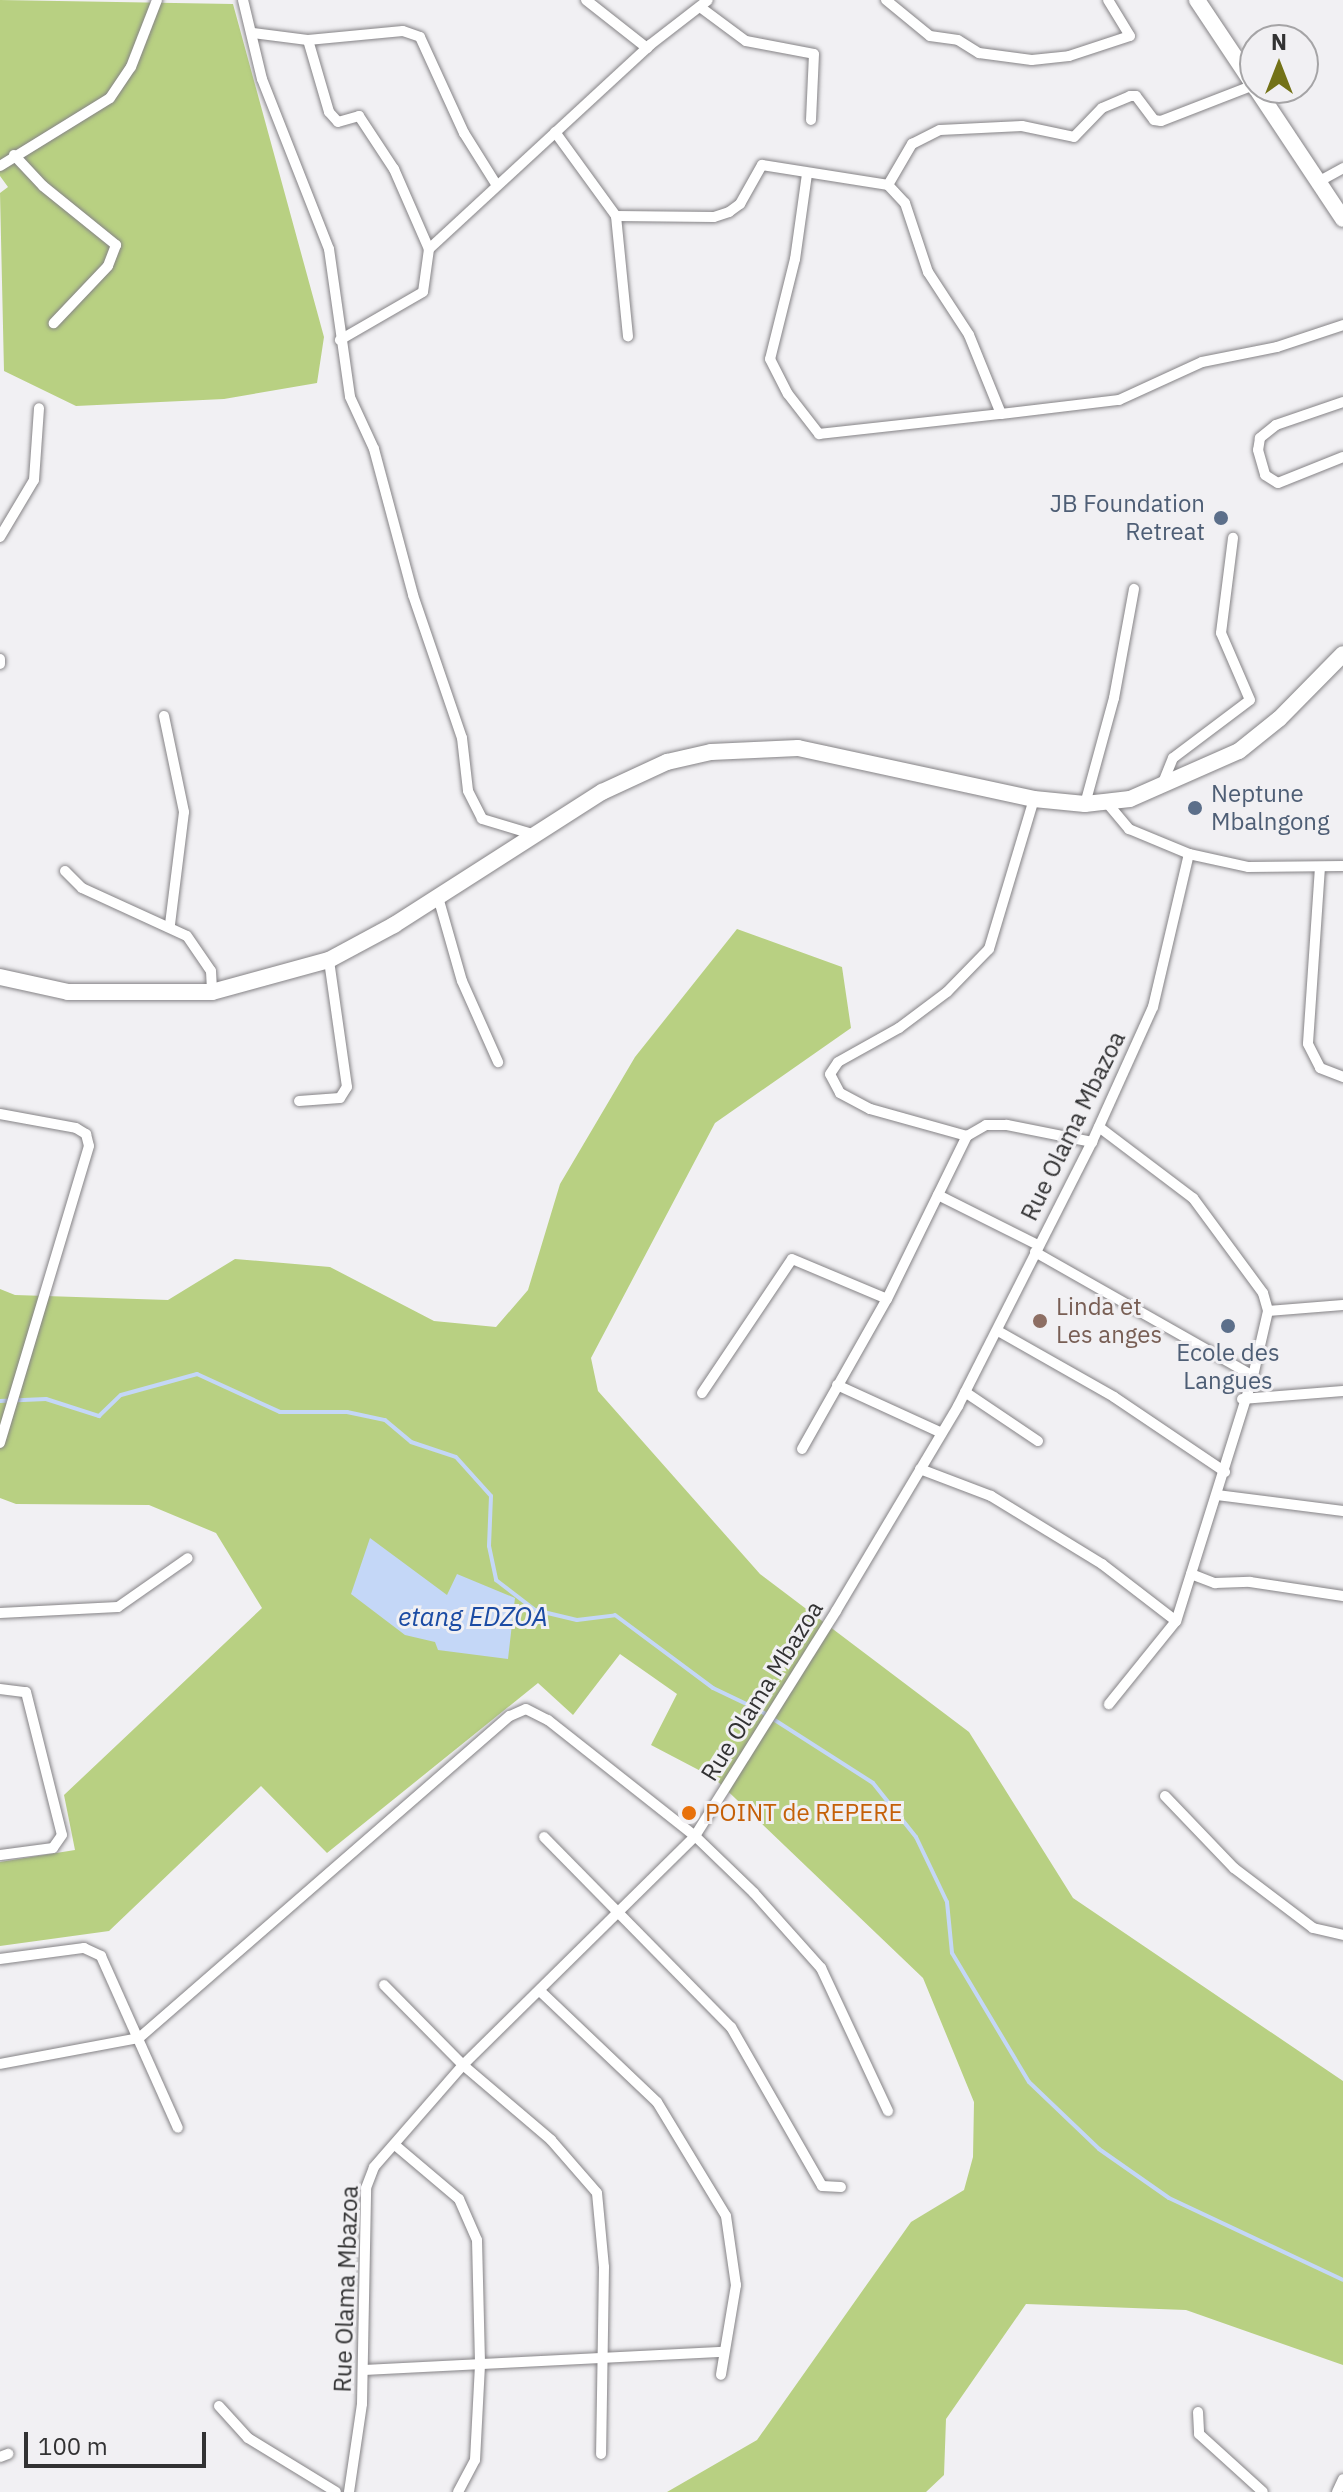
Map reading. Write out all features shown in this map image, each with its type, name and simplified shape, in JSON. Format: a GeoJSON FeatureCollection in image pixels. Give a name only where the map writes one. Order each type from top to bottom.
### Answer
{"type":"FeatureCollection","features":[{"type":"Feature","properties":{"kind":"main road"},"geometry":{"type":"LineString","coordinates":[[1197,0],[1239,63]]}},
{"type":"Feature","properties":{"kind":"main road"},"geometry":{"type":"LineString","coordinates":[[1266,104],[1343,219]]}},
{"type":"Feature","properties":{"kind":"main road"},"geometry":{"type":"LineString","coordinates":[[0,977],[68,992],[212,992],[329,960],[438,897],[532,834],[621,781],[667,762],[758,748],[852,757],[1034,799],[1108,804],[1161,789],[1239,751],[1279,719],[1343,654]]}},
{"type":"Feature","properties":{"kind":"street"},"geometry":{"type":"LineString","coordinates":[[0,166],[110,98],[131,67],[157,0]]}},
{"type":"Feature","properties":{"kind":"street"},"geometry":{"type":"LineString","coordinates":[[243,0],[262,79],[329,249],[350,397],[374,449],[413,595],[462,738],[468,791],[482,819],[532,834]]}},
{"type":"Feature","properties":{"kind":"street"},"geometry":{"type":"LineString","coordinates":[[586,0],[647,48]]}},
{"type":"Feature","properties":{"kind":"street"},"geometry":{"type":"LineString","coordinates":[[886,0],[930,36],[958,40],[979,53],[1032,60],[1069,56],[1130,36],[1108,0]]}},
{"type":"Feature","properties":{"kind":"street"},"geometry":{"type":"LineString","coordinates":[[429,249],[647,48],[704,3],[746,41],[814,54],[811,120]]}},
{"type":"Feature","properties":{"kind":"street"},"geometry":{"type":"LineString","coordinates":[[253,33],[308,40],[403,31],[420,37],[464,133],[496,184]]}},
{"type":"Feature","properties":{"kind":"street"},"geometry":{"type":"LineString","coordinates":[[308,40],[329,112],[338,122],[359,116],[394,169],[429,249],[423,292],[340,340]]}},
{"type":"Feature","properties":{"kind":"street"},"geometry":{"type":"LineString","coordinates":[[888,185],[912,144],[940,130],[1022,126],[1074,137],[1102,108],[1130,96],[1161,121],[1239,93]]}},
{"type":"Feature","properties":{"kind":"street"},"geometry":{"type":"LineString","coordinates":[[555,132],[616,216],[628,336]]}},
{"type":"Feature","properties":{"kind":"street"},"geometry":{"type":"LineString","coordinates":[[14,155],[43,186],[116,245],[108,266],[54,323]]}},
{"type":"Feature","properties":{"kind":"street"},"geometry":{"type":"LineString","coordinates":[[616,216],[714,217],[740,204],[762,165],[888,185],[905,203],[928,272],[969,335],[1001,414]]}},
{"type":"Feature","properties":{"kind":"street"},"geometry":{"type":"LineString","coordinates":[[1318,182],[1343,168]]}},
{"type":"Feature","properties":{"kind":"street"},"geometry":{"type":"LineString","coordinates":[[807,174],[795,259],[770,359],[788,394],[819,434],[1119,400],[1202,362],[1277,347],[1343,325]]}},
{"type":"Feature","properties":{"kind":"street"},"geometry":{"type":"LineString","coordinates":[[1343,402],[1276,425],[1260,438],[1258,450],[1265,475],[1278,483],[1343,457]]}},
{"type":"Feature","properties":{"kind":"street"},"geometry":{"type":"LineString","coordinates":[[0,537],[34,480],[39,408]]}},
{"type":"Feature","properties":{"kind":"street"},"geometry":{"type":"LineString","coordinates":[[1161,789],[1173,758],[1250,700],[1221,633],[1233,538]]}},
{"type":"Feature","properties":{"kind":"street"},"geometry":{"type":"LineString","coordinates":[[1085,804],[1114,698],[1134,589]]}},
{"type":"Feature","properties":{"kind":"street"},"geometry":{"type":"LineString","coordinates":[[164,716],[184,812],[170,925]]}},
{"type":"Feature","properties":{"kind":"street"},"geometry":{"type":"LineString","coordinates":[[967,1136],[870,1109],[840,1093],[830,1074],[838,1062],[899,1028],[947,992],[989,949],[1034,799]]}},
{"type":"Feature","properties":{"kind":"street"},"geometry":{"type":"LineString","coordinates":[[1108,804],[1129,829],[1189,854],[1248,867],[1343,866]]}},
{"type":"Feature","properties":{"kind":"street","name":"Rue Olama Mbazoa"},"geometry":{"type":"LineString","coordinates":[[349,2492],[364,2370],[366,2188],[374,2167],[463,2065],[695,1836],[942,1433],[998,1331],[1092,1142],[1162,980],[1189,854]]}},
{"type":"Feature","properties":{"kind":"street"},"geometry":{"type":"LineString","coordinates":[[1320,867],[1308,1044],[1320,1068],[1343,1077]]}},
{"type":"Feature","properties":{"kind":"street"},"geometry":{"type":"LineString","coordinates":[[65,871],[82,888],[170,925],[187,936],[208,964],[212,992]]}},
{"type":"Feature","properties":{"kind":"street"},"geometry":{"type":"LineString","coordinates":[[438,897],[462,981],[498,1062]]}},
{"type":"Feature","properties":{"kind":"street"},"geometry":{"type":"LineString","coordinates":[[299,1101],[340,1098],[347,1087],[329,960]]}},
{"type":"Feature","properties":{"kind":"street"},"geometry":{"type":"LineString","coordinates":[[0,1114],[76,1128],[86,1134],[89,1146],[0,1443]]}},
{"type":"Feature","properties":{"kind":"street"},"geometry":{"type":"LineString","coordinates":[[802,1449],[887,1299],[967,1136],[986,1125],[1007,1125],[1092,1142]]}},
{"type":"Feature","properties":{"kind":"street"},"geometry":{"type":"LineString","coordinates":[[1099,1127],[1193,1198],[1263,1293],[1268,1311],[1253,1376],[1242,1399],[1225,1472],[1176,1621],[1109,1704]]}},
{"type":"Feature","properties":{"kind":"street"},"geometry":{"type":"LineString","coordinates":[[938,1195],[1037,1248],[1253,1376]]}},
{"type":"Feature","properties":{"kind":"street"},"geometry":{"type":"LineString","coordinates":[[702,1393],[792,1259],[887,1299]]}},
{"type":"Feature","properties":{"kind":"street"},"geometry":{"type":"LineString","coordinates":[[1268,1311],[1343,1305]]}},
{"type":"Feature","properties":{"kind":"street"},"geometry":{"type":"LineString","coordinates":[[998,1331],[1114,1397],[1225,1472]]}},
{"type":"Feature","properties":{"kind":"street"},"geometry":{"type":"LineString","coordinates":[[837,1385],[942,1433]]}},
{"type":"Feature","properties":{"kind":"street"},"geometry":{"type":"LineString","coordinates":[[1242,1399],[1343,1391]]}},
{"type":"Feature","properties":{"kind":"street"},"geometry":{"type":"LineString","coordinates":[[965,1392],[1038,1441]]}},
{"type":"Feature","properties":{"kind":"street"},"geometry":{"type":"LineString","coordinates":[[920,1469],[991,1496],[1102,1564],[1176,1621]]}},
{"type":"Feature","properties":{"kind":"street"},"geometry":{"type":"LineString","coordinates":[[1217,1495],[1343,1511]]}},
{"type":"Feature","properties":{"kind":"street"},"geometry":{"type":"LineString","coordinates":[[0,1613],[118,1607],[188,1558]]}},
{"type":"Feature","properties":{"kind":"street"},"geometry":{"type":"LineString","coordinates":[[1191,1574],[1215,1583],[1250,1582],[1343,1596]]}},
{"type":"Feature","properties":{"kind":"street"},"geometry":{"type":"LineString","coordinates":[[0,1689],[26,1692],[62,1835],[53,1848],[0,1855]]}},
{"type":"Feature","properties":{"kind":"street"},"geometry":{"type":"LineString","coordinates":[[0,2064],[139,2038],[510,1716],[526,1709],[548,1720],[695,1836],[821,1968],[888,2111]]}},
{"type":"Feature","properties":{"kind":"street"},"geometry":{"type":"LineString","coordinates":[[1165,1796],[1234,1868],[1313,1928],[1343,1935]]}},
{"type":"Feature","properties":{"kind":"street"},"geometry":{"type":"LineString","coordinates":[[544,1837],[617,1916],[731,2027],[822,2186],[841,2187]]}},
{"type":"Feature","properties":{"kind":"street"},"geometry":{"type":"LineString","coordinates":[[0,1959],[95,1950],[139,2038],[178,2128]]}},
{"type":"Feature","properties":{"kind":"street"},"geometry":{"type":"LineString","coordinates":[[384,1985],[463,2065],[551,2140],[597,2193],[604,2267],[602,2357],[606,2400],[601,2454]]}},
{"type":"Feature","properties":{"kind":"street"},"geometry":{"type":"LineString","coordinates":[[540,1991],[657,2102],[726,2216],[736,2272],[721,2375]]}},
{"type":"Feature","properties":{"kind":"street"},"geometry":{"type":"LineString","coordinates":[[395,2145],[459,2199],[470,2216],[477,2240],[480,2365],[475,2460],[458,2492]]}},
{"type":"Feature","properties":{"kind":"street"},"geometry":{"type":"LineString","coordinates":[[364,2370],[724,2352]]}},
{"type":"Feature","properties":{"kind":"street"},"geometry":{"type":"LineString","coordinates":[[219,2406],[248,2438],[336,2492]]}},
{"type":"Feature","properties":{"kind":"street"},"geometry":{"type":"LineString","coordinates":[[1198,2412],[1199,2434],[1263,2492]]}},
{"type":"Feature","properties":{"kind":"street"},"geometry":{"type":"LineString","coordinates":[[1337,2492],[1343,2479]]}},
{"type":"Feature","properties":{"kind":"green space"},"geometry":{"type":"Polygon","coordinates":[[[0,0],[233,4],[324,337],[317,383],[224,399],[76,406],[4,371],[0,193],[8,187],[0,176],[0,0]]]}},
{"type":"Feature","properties":{"kind":"green space"},"geometry":{"type":"Polygon","coordinates":[[[737,929],[842,967],[851,1028],[715,1123],[591,1358],[598,1391],[760,1574],[969,1732],[1073,1898],[1343,2081],[1343,2365],[1186,2310],[1026,2304],[946,2419],[944,2475],[926,2492],[667,2492],[757,2440],[911,2222],[964,2190],[973,2157],[974,2102],[923,1978],[714,1778],[651,1745],[677,1694],[620,1654],[573,1715],[538,1683],[327,1853],[261,1786],[109,1931],[0,1946],[0,1862],[75,1850],[64,1795],[262,1608],[216,1533],[149,1505],[16,1504],[0,1498],[0,1289],[15,1295],[168,1300],[235,1259],[330,1267],[434,1321],[496,1327],[528,1290],[560,1184],[635,1057],[737,929]]]}},
{"type":"Feature","properties":{"kind":"water","name":"etang EDZOA"},"geometry":{"type":"Polygon","coordinates":[[[370,1538],[447,1595],[457,1574],[515,1598],[508,1659],[438,1650],[435,1642],[405,1635],[351,1594],[370,1538]]]}},
{"type":"Feature","properties":{"kind":"waterway"},"geometry":{"type":"LineString","coordinates":[[0,1401],[46,1399],[99,1416],[121,1395],[197,1374],[280,1412],[347,1412],[385,1420],[411,1442],[456,1457],[491,1496],[489,1546],[496,1580],[535,1610],[577,1620],[615,1615],[713,1688],[759,1710],[873,1783],[916,1837],[947,1902],[952,1953],[1029,2082],[1099,2149],[1169,2198],[1343,2280]]}},
{"type":"Feature","properties":{"kind":"place","name":"JB Foundation Retreat"},"geometry":{"type":"Point","coordinates":[1221,518]}},
{"type":"Feature","properties":{"kind":"place","name":"Neptune Mbalngong"},"geometry":{"type":"Point","coordinates":[1195,808]}},
{"type":"Feature","properties":{"kind":"place","name":"Linda et Les anges"},"geometry":{"type":"Point","coordinates":[1040,1321]}},
{"type":"Feature","properties":{"kind":"place","name":"Ecole des Langues"},"geometry":{"type":"Point","coordinates":[1228,1326]}},
{"type":"Feature","properties":{"kind":"place","name":"POINT de REPERE"},"geometry":{"type":"Point","coordinates":[689,1813]}}]}
